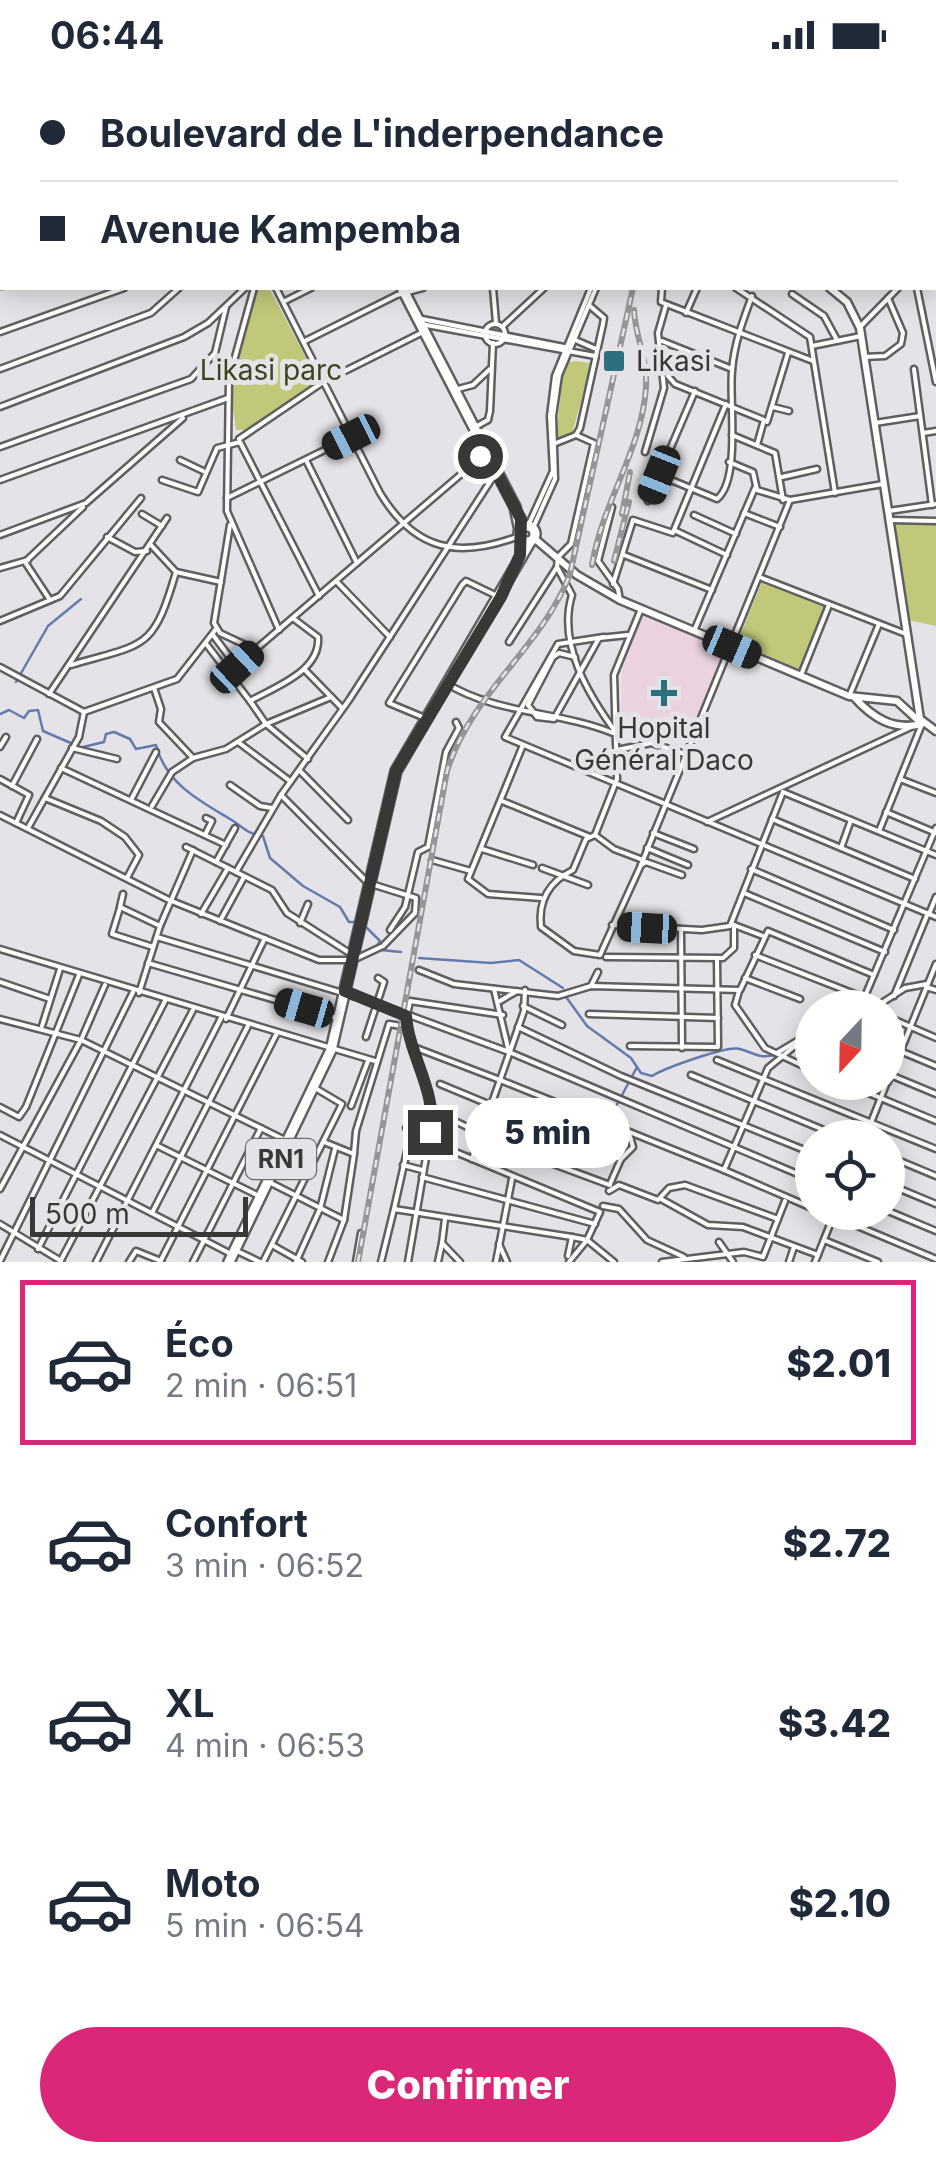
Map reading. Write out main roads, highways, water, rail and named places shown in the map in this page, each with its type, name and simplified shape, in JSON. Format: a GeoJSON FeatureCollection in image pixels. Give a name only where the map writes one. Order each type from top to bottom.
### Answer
{"type":"FeatureCollection","features":[{"type":"Feature","properties":{"kind":"highway"},"geometry":{"type":"LineString","coordinates":[[404,291],[458,389],[474,427]]}},
{"type":"Feature","properties":{"kind":"highway"},"geometry":{"type":"LineString","coordinates":[[423,323],[474,427]]}},
{"type":"Feature","properties":{"kind":"highway","name":"RN1"},"geometry":{"type":"LineString","coordinates":[[232,1256],[331,1050],[396,771],[518,562],[526,533],[474,427]]}},
{"type":"Feature","properties":{"kind":"waterway"},"geometry":{"type":"LineString","coordinates":[[16,682],[48,626],[81,599]]}},
{"type":"Feature","properties":{"kind":"waterway"},"geometry":{"type":"LineString","coordinates":[[0,714],[9,710],[24,718],[29,711],[38,710],[43,731],[73,744]]}},
{"type":"Feature","properties":{"kind":"waterway"},"geometry":{"type":"LineString","coordinates":[[79,748],[104,742],[106,734],[114,732],[130,739],[136,749],[156,745],[168,770],[186,790],[249,832],[263,836],[270,858],[303,886],[340,907],[349,922],[356,922]]}},
{"type":"Feature","properties":{"kind":"waterway"},"geometry":{"type":"LineString","coordinates":[[364,925],[380,941],[377,946]]}},
{"type":"Feature","properties":{"kind":"waterway"},"geometry":{"type":"LineString","coordinates":[[381,950],[401,952]]}},
{"type":"Feature","properties":{"kind":"waterway"},"geometry":{"type":"LineString","coordinates":[[419,958],[491,963],[519,960],[563,988]]}},
{"type":"Feature","properties":{"kind":"waterway"},"geometry":{"type":"LineString","coordinates":[[564,994],[587,1026],[631,1058],[641,1073],[652,1076],[723,1050],[740,1049],[762,1056],[777,1054]]}},
{"type":"Feature","properties":{"kind":"waterway"},"geometry":{"type":"LineString","coordinates":[[606,1125],[637,1067]]}},
{"type":"Feature","properties":{"kind":"railway"},"geometry":{"type":"LineString","coordinates":[[358,1262],[447,771],[473,717],[542,625],[570,574],[633,290]]}},
{"type":"Feature","properties":{"kind":"railway"},"geometry":{"type":"LineString","coordinates":[[592,565],[643,410],[646,377],[634,310]]}},
{"type":"Feature","properties":{"kind":"railway"},"geometry":{"type":"LineString","coordinates":[[622,514],[630,472]]}},
{"type":"Feature","properties":{"kind":"railway"},"geometry":{"type":"LineString","coordinates":[[614,561],[629,502]]}},
{"type":"Feature","properties":{"kind":"place","name":"Likasi"},"geometry":{"type":"Point","coordinates":[614,361]}},
{"type":"Feature","properties":{"kind":"place","name":"Hopital Général Daco"},"geometry":{"type":"Point","coordinates":[664,693]}},
{"type":"Feature","properties":{"kind":"park label","name":"Likasi parc"},"geometry":{"type":"Point","coordinates":[271,370]}}]}
